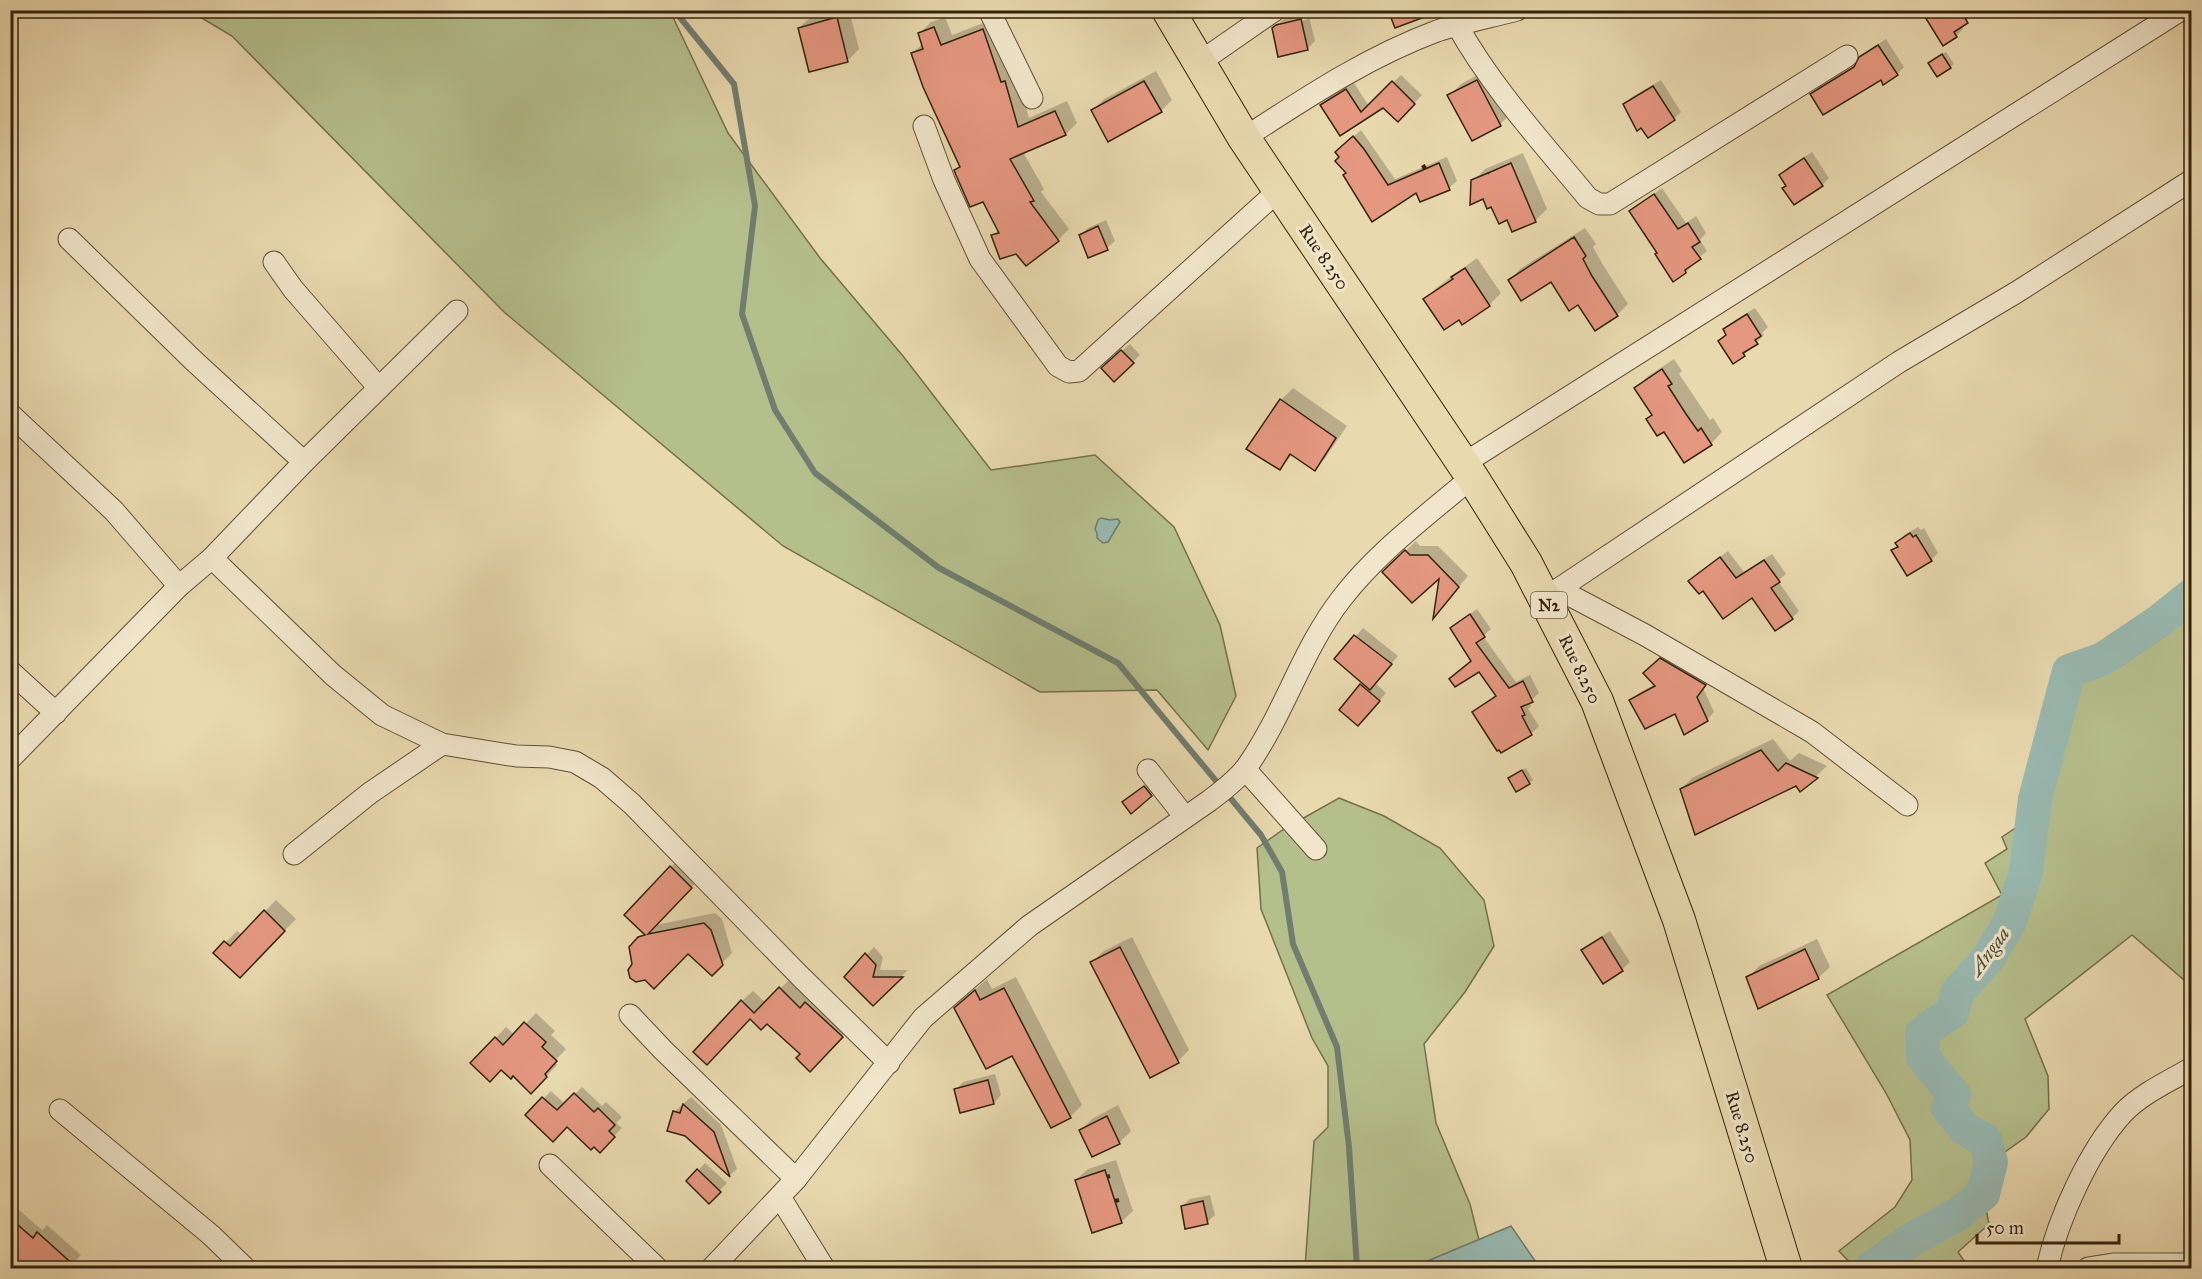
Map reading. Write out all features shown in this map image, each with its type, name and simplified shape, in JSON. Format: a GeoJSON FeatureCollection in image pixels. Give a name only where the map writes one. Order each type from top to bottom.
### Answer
{"type":"FeatureCollection","features":[{"type":"Feature","properties":{"kind":"highway","name":"Rue 8.250"},"geometry":{"type":"LineString","coordinates":[[1168,10],[1244,138],[1468,471],[1526,563],[1552,594],[1597,701],[1679,920],[1786,1269]]}},
{"type":"Feature","properties":{"kind":"street"},"geometry":{"type":"LineString","coordinates":[[989,10],[1032,98]]}},
{"type":"Feature","properties":{"kind":"street"},"geometry":{"type":"LineString","coordinates":[[1200,62],[1275,10]]}},
{"type":"Feature","properties":{"kind":"street"},"geometry":{"type":"LineString","coordinates":[[1244,138],[1340,76],[1382,55],[1457,25],[1517,10]]}},
{"type":"Feature","properties":{"kind":"street"},"geometry":{"type":"LineString","coordinates":[[712,1269],[796,1179],[923,1018],[1029,926],[1229,786],[1245,769],[1271,725],[1316,638],[1342,598],[1374,562],[1468,471],[2181,10]]}},
{"type":"Feature","properties":{"kind":"street"},"geometry":{"type":"LineString","coordinates":[[1457,25],[1472,52],[1512,105],[1588,198],[1599,204],[1610,204],[1847,56]]}},
{"type":"Feature","properties":{"kind":"street"},"geometry":{"type":"LineString","coordinates":[[924,126],[944,180],[981,260],[1058,366],[1069,372],[1079,371],[1279,190]]}},
{"type":"Feature","properties":{"kind":"street"},"geometry":{"type":"LineString","coordinates":[[1552,594],[1899,362],[2017,292],[2192,180]]}},
{"type":"Feature","properties":{"kind":"street"},"geometry":{"type":"LineString","coordinates":[[69,239],[194,361],[304,462]]}},
{"type":"Feature","properties":{"kind":"street"},"geometry":{"type":"LineString","coordinates":[[274,262],[293,289],[379,388]]}},
{"type":"Feature","properties":{"kind":"street"},"geometry":{"type":"LineString","coordinates":[[10,759],[179,586],[212,558],[304,462],[457,311]]}},
{"type":"Feature","properties":{"kind":"street"},"geometry":{"type":"LineString","coordinates":[[10,414],[114,511],[179,586]]}},
{"type":"Feature","properties":{"kind":"street"},"geometry":{"type":"LineString","coordinates":[[212,558],[333,675],[382,715],[442,744],[516,756],[549,757],[575,762],[602,778],[632,804],[800,976],[889,1063]]}},
{"type":"Feature","properties":{"kind":"street"},"geometry":{"type":"LineString","coordinates":[[1552,594],[1645,635],[1812,732],[1907,805]]}},
{"type":"Feature","properties":{"kind":"street"},"geometry":{"type":"LineString","coordinates":[[10,671],[56,712]]}},
{"type":"Feature","properties":{"kind":"street"},"geometry":{"type":"LineString","coordinates":[[294,854],[370,793],[442,744]]}},
{"type":"Feature","properties":{"kind":"street"},"geometry":{"type":"LineString","coordinates":[[1245,769],[1316,849]]}},
{"type":"Feature","properties":{"kind":"street"},"geometry":{"type":"LineString","coordinates":[[1148,770],[1185,816]]}},
{"type":"Feature","properties":{"kind":"street"},"geometry":{"type":"LineString","coordinates":[[630,1015],[796,1179]]}},
{"type":"Feature","properties":{"kind":"street"},"geometry":{"type":"LineString","coordinates":[[2047,1269],[2052,1246],[2068,1204],[2100,1143],[2124,1112],[2157,1088],[2192,1068]]}},
{"type":"Feature","properties":{"kind":"street"},"geometry":{"type":"LineString","coordinates":[[60,1110],[211,1235],[245,1269]]}},
{"type":"Feature","properties":{"kind":"street"},"geometry":{"type":"LineString","coordinates":[[550,1165],[657,1269]]}},
{"type":"Feature","properties":{"kind":"street"},"geometry":{"type":"LineString","coordinates":[[780,1197],[824,1269]]}},
{"type":"Feature","properties":{"kind":"street"},"geometry":{"type":"LineString","coordinates":[[2088,1269],[2113,1264],[2191,1265]]}},
{"type":"Feature","properties":{"kind":"green space"},"geometry":{"type":"Polygon","coordinates":[[[190,11],[670,11],[728,133],[820,258],[903,356],[991,470],[1095,455],[1174,527],[1220,625],[1236,696],[1208,750],[1157,690],[1040,692],[783,546],[504,312],[232,36],[190,11]]]}},
{"type":"Feature","properties":{"kind":"green space"},"geometry":{"type":"Polygon","coordinates":[[[2191,595],[2191,986],[2132,935],[2025,1019],[2048,1076],[2049,1109],[2026,1137],[1991,1162],[1983,1194],[1989,1224],[1958,1252],[1969,1268],[1855,1268],[1839,1251],[1895,1207],[1912,1180],[1910,1140],[1886,1093],[1827,995],[2002,895],[1985,863],[2007,849],[2002,837],[2026,821],[2035,799],[2069,671],[2103,659],[2158,622],[2191,595]]]}},
{"type":"Feature","properties":{"kind":"green space"},"geometry":{"type":"Polygon","coordinates":[[[1339,798],[1384,816],[1440,848],[1484,900],[1494,946],[1465,992],[1424,1044],[1436,1123],[1470,1204],[1479,1240],[1411,1268],[1305,1268],[1314,1141],[1328,1127],[1328,1066],[1312,1038],[1261,909],[1257,848],[1284,829],[1339,798]]]}},
{"type":"Feature","properties":{"kind":"water"},"geometry":{"type":"Polygon","coordinates":[[[1101,518],[1118,519],[1120,522],[1108,542],[1103,543],[1097,538],[1095,529],[1101,518]]]}},
{"type":"Feature","properties":{"kind":"water"},"geometry":{"type":"Polygon","coordinates":[[[1511,1226],[1540,1268],[1411,1268],[1511,1226]]]}},
{"type":"Feature","properties":{"kind":"building"},"geometry":{"type":"Polygon","coordinates":[[[1388,10],[1438,10],[1438,12],[1395,28],[1388,10]]]}},
{"type":"Feature","properties":{"kind":"building"},"geometry":{"type":"Polygon","coordinates":[[[1935,10],[1960,10],[1968,23],[1954,32],[1957,37],[1943,46],[1925,17],[1935,10]]]}},
{"type":"Feature","properties":{"kind":"building"},"geometry":{"type":"Polygon","coordinates":[[[837,17],[848,62],[809,72],[798,28],[837,17]]]}},
{"type":"Feature","properties":{"kind":"building"},"geometry":{"type":"Polygon","coordinates":[[[1301,19],[1308,50],[1278,57],[1272,28],[1301,19]]]}},
{"type":"Feature","properties":{"kind":"building"},"geometry":{"type":"Polygon","coordinates":[[[934,27],[941,45],[983,29],[1001,82],[1005,81],[1018,127],[1055,111],[1066,135],[1010,159],[1034,201],[1030,202],[1059,241],[1026,266],[1016,254],[1000,259],[991,235],[999,233],[983,202],[970,207],[954,170],[960,167],[923,87],[911,53],[923,49],[918,33],[934,27]]]}},
{"type":"Feature","properties":{"kind":"building"},"geometry":{"type":"Polygon","coordinates":[[[1878,45],[1898,75],[1883,85],[1881,80],[1823,115],[1810,94],[1854,67],[1859,57],[1878,45]]]}},
{"type":"Feature","properties":{"kind":"building"},"geometry":{"type":"Polygon","coordinates":[[[1942,54],[1951,68],[1937,77],[1928,63],[1942,54]]]}},
{"type":"Feature","properties":{"kind":"building"},"geometry":{"type":"Polygon","coordinates":[[[1477,80],[1501,126],[1472,141],[1447,95],[1477,80]]]}},
{"type":"Feature","properties":{"kind":"building"},"geometry":{"type":"Polygon","coordinates":[[[1144,81],[1162,112],[1108,142],[1091,110],[1144,81]]]}},
{"type":"Feature","properties":{"kind":"building"},"geometry":{"type":"Polygon","coordinates":[[[1392,81],[1415,104],[1398,122],[1383,108],[1340,136],[1320,105],[1346,89],[1361,112],[1392,81]]]}},
{"type":"Feature","properties":{"kind":"building"},"geometry":{"type":"Polygon","coordinates":[[[1653,86],[1675,120],[1648,138],[1641,128],[1637,131],[1623,104],[1653,86]]]}},
{"type":"Feature","properties":{"kind":"building"},"geometry":{"type":"Polygon","coordinates":[[[1353,136],[1388,185],[1439,163],[1450,190],[1420,202],[1416,193],[1372,222],[1343,175],[1346,173],[1335,161],[1339,157],[1335,152],[1353,136]]]}},
{"type":"Feature","properties":{"kind":"building"},"geometry":{"type":"Polygon","coordinates":[[[1804,158],[1823,186],[1794,205],[1782,188],[1786,186],[1779,175],[1804,158]]]}},
{"type":"Feature","properties":{"kind":"building"},"geometry":{"type":"Polygon","coordinates":[[[1511,163],[1536,222],[1512,232],[1507,220],[1499,224],[1491,207],[1487,209],[1483,199],[1470,205],[1471,180],[1511,163]]]}},
{"type":"Feature","properties":{"kind":"building"},"geometry":{"type":"Polygon","coordinates":[[[1654,194],[1678,229],[1688,223],[1700,242],[1692,247],[1701,259],[1673,282],[1629,211],[1654,194]]]}},
{"type":"Feature","properties":{"kind":"building"},"geometry":{"type":"Polygon","coordinates":[[[1098,226],[1108,250],[1088,258],[1079,235],[1098,226]]]}},
{"type":"Feature","properties":{"kind":"building"},"geometry":{"type":"Polygon","coordinates":[[[1574,237],[1586,256],[1583,259],[1592,276],[1618,316],[1595,331],[1578,305],[1569,311],[1551,282],[1521,301],[1508,280],[1574,237]]]}},
{"type":"Feature","properties":{"kind":"building"},"geometry":{"type":"Polygon","coordinates":[[[1465,268],[1490,306],[1462,325],[1459,320],[1444,330],[1423,299],[1465,268]]]}},
{"type":"Feature","properties":{"kind":"building"},"geometry":{"type":"Polygon","coordinates":[[[1747,314],[1761,336],[1755,340],[1758,344],[1743,353],[1745,356],[1733,364],[1718,341],[1726,335],[1723,329],[1747,314]]]}},
{"type":"Feature","properties":{"kind":"building"},"geometry":{"type":"Polygon","coordinates":[[[1121,350],[1134,363],[1114,382],[1101,368],[1121,350]]]}},
{"type":"Feature","properties":{"kind":"building"},"geometry":{"type":"Polygon","coordinates":[[[1662,369],[1672,384],[1668,386],[1686,414],[1698,431],[1701,428],[1712,445],[1684,463],[1664,432],[1657,436],[1646,419],[1652,415],[1634,388],[1662,369]]]}},
{"type":"Feature","properties":{"kind":"building"},"geometry":{"type":"Polygon","coordinates":[[[1280,399],[1336,438],[1315,471],[1290,454],[1280,470],[1246,449],[1280,399]]]}},
{"type":"Feature","properties":{"kind":"building"},"geometry":{"type":"Polygon","coordinates":[[[1910,533],[1913,537],[1916,535],[1932,561],[1907,576],[1891,550],[1898,547],[1895,543],[1910,533]]]}},
{"type":"Feature","properties":{"kind":"building"},"geometry":{"type":"Polygon","coordinates":[[[1405,550],[1410,555],[1428,555],[1459,587],[1433,619],[1439,579],[1412,603],[1382,572],[1405,550]]]}},
{"type":"Feature","properties":{"kind":"building"},"geometry":{"type":"Polygon","coordinates":[[[1720,557],[1736,578],[1764,560],[1780,582],[1771,588],[1793,619],[1775,631],[1752,598],[1723,619],[1703,591],[1699,594],[1688,581],[1720,557]]]}},
{"type":"Feature","properties":{"kind":"building"},"geometry":{"type":"Polygon","coordinates":[[[1470,614],[1485,637],[1476,643],[1509,688],[1523,681],[1533,702],[1521,707],[1525,715],[1522,716],[1532,735],[1501,753],[1497,751],[1472,712],[1496,696],[1479,672],[1455,687],[1449,679],[1471,661],[1450,628],[1470,614]]]}},
{"type":"Feature","properties":{"kind":"building"},"geometry":{"type":"Polygon","coordinates":[[[1354,635],[1392,664],[1370,690],[1334,659],[1354,635]]]}},
{"type":"Feature","properties":{"kind":"building"},"geometry":{"type":"Polygon","coordinates":[[[1660,658],[1706,685],[1697,697],[1708,721],[1684,735],[1675,714],[1645,729],[1629,700],[1655,686],[1643,673],[1660,658]]]}},
{"type":"Feature","properties":{"kind":"building"},"geometry":{"type":"Polygon","coordinates":[[[1360,684],[1380,701],[1358,726],[1339,710],[1360,684]]]}},
{"type":"Feature","properties":{"kind":"building"},"geometry":{"type":"Polygon","coordinates":[[[1761,750],[1778,771],[1786,763],[1818,778],[1800,792],[1796,786],[1695,835],[1680,789],[1761,750]]]}},
{"type":"Feature","properties":{"kind":"building"},"geometry":{"type":"Polygon","coordinates":[[[1522,770],[1530,784],[1516,792],[1508,778],[1522,770]]]}},
{"type":"Feature","properties":{"kind":"building"},"geometry":{"type":"Polygon","coordinates":[[[1144,786],[1152,796],[1131,814],[1122,802],[1144,786]]]}},
{"type":"Feature","properties":{"kind":"building"},"geometry":{"type":"Polygon","coordinates":[[[670,866],[692,888],[648,934],[704,923],[711,930],[723,965],[712,976],[688,954],[654,989],[645,980],[636,982],[630,978],[628,970],[632,964],[629,947],[638,937],[645,935],[624,915],[670,866]]]}},
{"type":"Feature","properties":{"kind":"building"},"geometry":{"type":"Polygon","coordinates":[[[264,910],[285,931],[240,978],[213,953],[224,941],[230,946],[264,910]]]}},
{"type":"Feature","properties":{"kind":"building"},"geometry":{"type":"Polygon","coordinates":[[[1602,937],[1623,971],[1603,984],[1581,950],[1602,937]]]}},
{"type":"Feature","properties":{"kind":"building"},"geometry":{"type":"Polygon","coordinates":[[[1120,947],[1179,1063],[1150,1078],[1090,962],[1120,947]]]}},
{"type":"Feature","properties":{"kind":"building"},"geometry":{"type":"Polygon","coordinates":[[[1805,949],[1819,979],[1758,1009],[1746,977],[1805,949]]]}},
{"type":"Feature","properties":{"kind":"building"},"geometry":{"type":"Polygon","coordinates":[[[865,953],[876,965],[873,977],[903,977],[873,1006],[844,977],[865,953]]]}},
{"type":"Feature","properties":{"kind":"building"},"geometry":{"type":"Polygon","coordinates":[[[779,987],[800,1008],[805,1002],[843,1037],[810,1072],[796,1058],[800,1054],[767,1024],[761,1030],[750,1019],[707,1065],[693,1052],[741,1000],[754,1013],[779,987]]]}},
{"type":"Feature","properties":{"kind":"building"},"geometry":{"type":"Polygon","coordinates":[[[1004,988],[1071,1118],[1051,1128],[1012,1056],[986,1069],[954,1008],[975,990],[980,1000],[1004,988]]]}},
{"type":"Feature","properties":{"kind":"building"},"geometry":{"type":"Polygon","coordinates":[[[524,1022],[546,1042],[542,1047],[557,1061],[545,1074],[547,1077],[531,1094],[513,1076],[511,1079],[501,1070],[490,1082],[470,1063],[495,1037],[503,1045],[524,1022]]]}},
{"type":"Feature","properties":{"kind":"building"},"geometry":{"type":"Polygon","coordinates":[[[988,1080],[994,1104],[960,1113],[954,1089],[988,1080]]]}},
{"type":"Feature","properties":{"kind":"building"},"geometry":{"type":"Polygon","coordinates":[[[574,1093],[594,1112],[598,1108],[615,1125],[609,1131],[615,1137],[600,1153],[594,1147],[591,1150],[567,1127],[553,1142],[525,1115],[542,1097],[557,1110],[574,1093]]]}},
{"type":"Feature","properties":{"kind":"building"},"geometry":{"type":"Polygon","coordinates":[[[683,1104],[714,1132],[730,1177],[685,1136],[667,1131],[673,1111],[680,1113],[683,1104]]]}},
{"type":"Feature","properties":{"kind":"building"},"geometry":{"type":"Polygon","coordinates":[[[1107,1116],[1120,1144],[1092,1157],[1079,1130],[1107,1116]]]}},
{"type":"Feature","properties":{"kind":"building"},"geometry":{"type":"Polygon","coordinates":[[[697,1169],[721,1192],[709,1204],[686,1181],[697,1169]]]}},
{"type":"Feature","properties":{"kind":"building"},"geometry":{"type":"Polygon","coordinates":[[[1105,1170],[1122,1223],[1092,1233],[1075,1180],[1105,1170]]]}},
{"type":"Feature","properties":{"kind":"building"},"geometry":{"type":"Polygon","coordinates":[[[1203,1201],[1208,1224],[1185,1229],[1181,1206],[1203,1201]]]}},
{"type":"Feature","properties":{"kind":"building"},"geometry":{"type":"Polygon","coordinates":[[[10,1218],[33,1238],[37,1232],[78,1269],[10,1269],[10,1218]]]}},
{"type":"Feature","properties":{"kind":"waterway"},"geometry":{"type":"LineString","coordinates":[[674,10],[734,84],[755,206],[742,314],[775,410],[815,473],[939,568],[1118,663],[1261,835],[1282,872],[1293,944],[1337,1047],[1349,1147],[1357,1268]]}},
{"type":"Feature","properties":{"kind":"waterway","name":"Angaa"},"geometry":{"type":"LineString","coordinates":[[1871,1268],[1914,1238],[1958,1214],[1983,1194],[1991,1162],[1985,1140],[1965,1129],[1948,1108],[1954,1095],[1923,1057],[1922,1033],[1953,1011],[1957,993],[1989,957],[2009,924],[2026,872],[2035,799],[2069,671],[2103,659],[2158,622],[2192,595]]}}]}
